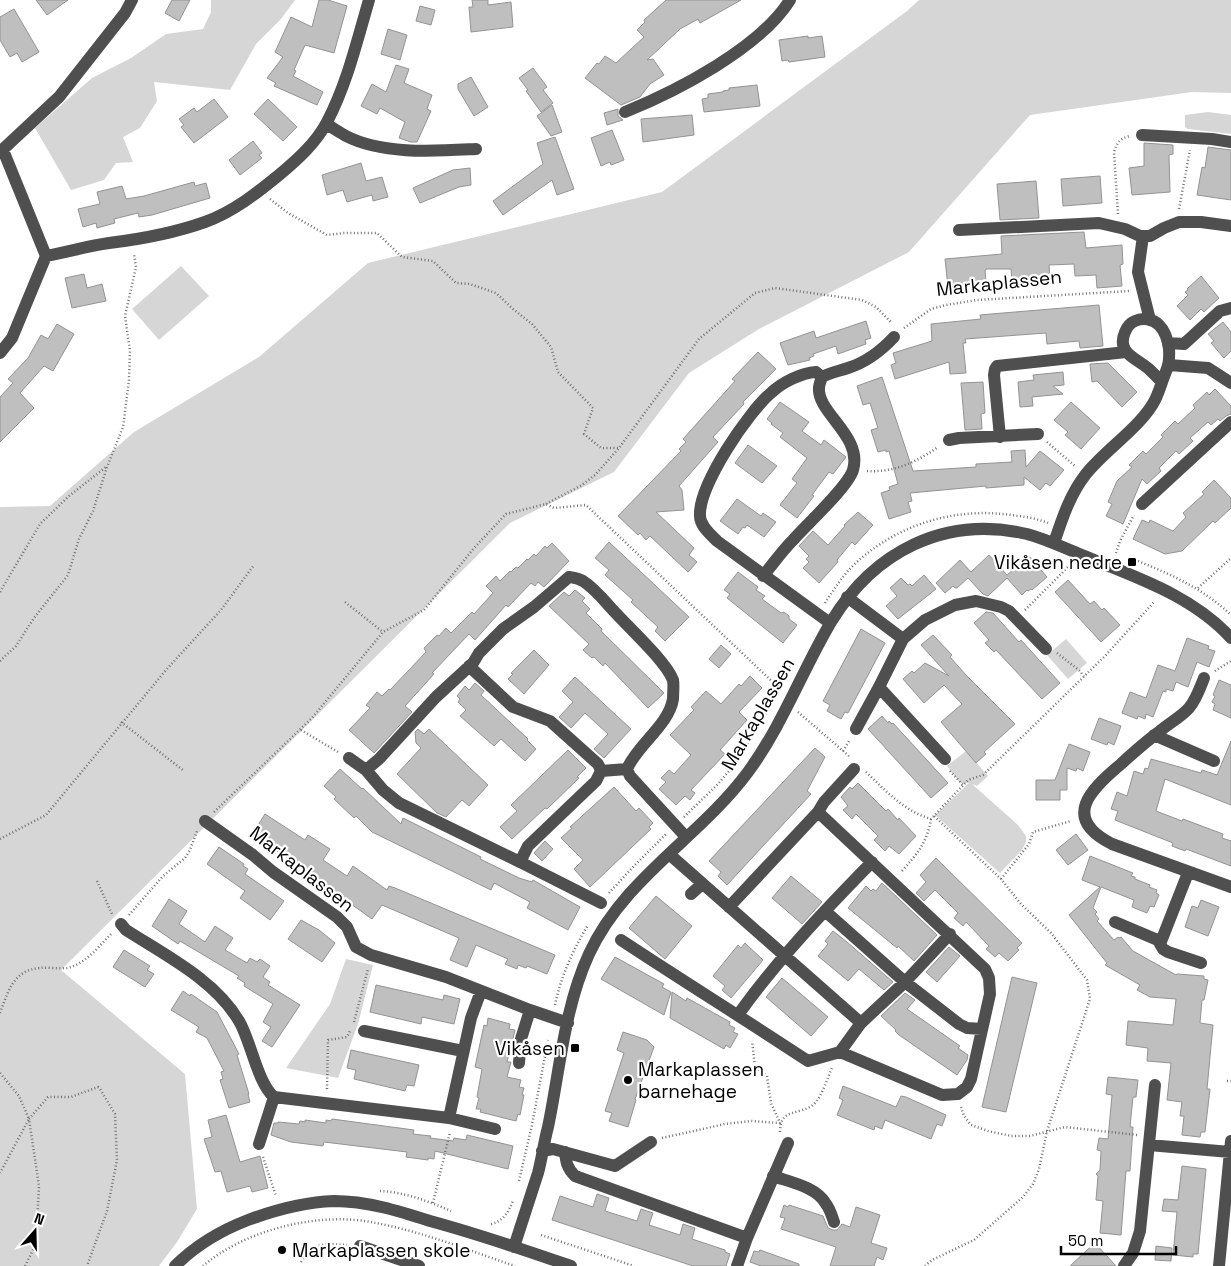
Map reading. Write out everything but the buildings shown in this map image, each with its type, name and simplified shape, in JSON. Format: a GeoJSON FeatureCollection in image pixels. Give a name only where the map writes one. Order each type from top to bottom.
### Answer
{"type":"FeatureCollection","features":[{"type":"Feature","properties":{"kind":"street"},"geometry":{"type":"LineString","coordinates":[[0,353],[12,338],[46,256],[1,151],[60,97],[125,13],[132,0]]}},
{"type":"Feature","properties":{"kind":"street"},"geometry":{"type":"LineString","coordinates":[[46,256],[174,232],[206,222],[232,209],[259,191],[298,160],[326,124],[340,94],[369,0]]}},
{"type":"Feature","properties":{"kind":"street"},"geometry":{"type":"LineString","coordinates":[[625,112],[649,102],[711,70],[759,36],[790,0]]}},
{"type":"Feature","properties":{"kind":"street"},"geometry":{"type":"LineString","coordinates":[[326,124],[347,137],[382,148],[436,151],[476,149]]}},
{"type":"Feature","properties":{"kind":"street"},"geometry":{"type":"LineString","coordinates":[[1142,134],[1231,142]]}},
{"type":"Feature","properties":{"kind":"street"},"geometry":{"type":"LineString","coordinates":[[959,230],[1088,222],[1117,226],[1143,236],[1150,236],[1179,222],[1201,222],[1231,226]]}},
{"type":"Feature","properties":{"kind":"street"},"geometry":{"type":"LineString","coordinates":[[1143,236],[1138,272],[1150,320]]}},
{"type":"Feature","properties":{"kind":"street"},"geometry":{"type":"LineString","coordinates":[[1168,344],[1184,344],[1220,311],[1231,308]]}},
{"type":"Feature","properties":{"kind":"street"},"geometry":{"type":"LineString","coordinates":[[1054,543],[1073,495],[1086,474],[1100,457],[1143,416],[1155,400],[1162,382],[1169,364],[1168,344],[1163,330],[1158,324],[1141,318],[1128,326],[1124,334],[1123,343],[1126,352],[1148,368],[1162,382]]}},
{"type":"Feature","properties":{"kind":"street"},"geometry":{"type":"LineString","coordinates":[[763,576],[790,542],[844,485],[853,470],[855,461],[850,443],[820,398],[818,388],[822,377],[834,371],[860,364],[871,358],[897,334]]}},
{"type":"Feature","properties":{"kind":"street"},"geometry":{"type":"LineString","coordinates":[[1000,437],[994,375],[997,366],[1126,352]]}},
{"type":"Feature","properties":{"kind":"street"},"geometry":{"type":"LineString","coordinates":[[1169,364],[1208,368],[1231,383]]}},
{"type":"Feature","properties":{"kind":"street"},"geometry":{"type":"LineString","coordinates":[[822,377],[816,372],[807,372],[784,382],[766,396],[727,451],[708,482],[701,500],[700,516],[705,528],[717,541],[830,623]]}},
{"type":"Feature","properties":{"kind":"street"},"geometry":{"type":"LineString","coordinates":[[1142,504],[1231,422]]}},
{"type":"Feature","properties":{"kind":"street"},"geometry":{"type":"LineString","coordinates":[[949,440],[1038,434]]}},
{"type":"Feature","properties":{"kind":"street","name":"Markaplassen"},"geometry":{"type":"LineString","coordinates":[[514,1247],[538,1170],[571,1003],[581,974],[599,934],[608,919],[628,895],[731,794],[748,772],[788,704],[830,623],[847,597],[867,575],[885,560],[918,542],[952,532],[974,528],[998,529],[1028,534],[1157,585],[1205,614],[1231,638]]}},
{"type":"Feature","properties":{"kind":"street"},"geometry":{"type":"LineString","coordinates":[[366,770],[379,759],[436,697],[504,629],[534,607],[569,577],[577,578],[597,593],[643,642],[662,664],[673,683],[672,700],[666,714],[631,760],[627,769],[630,776],[686,837]]}},
{"type":"Feature","properties":{"kind":"street"},"geometry":{"type":"LineString","coordinates":[[847,597],[903,638]]}},
{"type":"Feature","properties":{"kind":"street"},"geometry":{"type":"LineString","coordinates":[[856,729],[903,638],[924,620],[955,605],[976,601],[1009,610],[1046,649]]}},
{"type":"Feature","properties":{"kind":"street"},"geometry":{"type":"LineString","coordinates":[[469,666],[513,707],[550,721],[598,764],[601,771],[596,781],[528,846],[520,862]]}},
{"type":"Feature","properties":{"kind":"street"},"geometry":{"type":"LineString","coordinates":[[1204,678],[1194,702],[1188,709],[1154,735],[1093,789],[1086,804],[1085,818],[1092,831],[1100,838],[1188,873],[1231,887]]}},
{"type":"Feature","properties":{"kind":"street"},"geometry":{"type":"LineString","coordinates":[[879,687],[945,759]]}},
{"type":"Feature","properties":{"kind":"street"},"geometry":{"type":"LineString","coordinates":[[1154,735],[1214,761]]}},
{"type":"Feature","properties":{"kind":"street"},"geometry":{"type":"LineString","coordinates":[[349,758],[366,770],[383,790],[399,803],[601,903]]}},
{"type":"Feature","properties":{"kind":"street"},"geometry":{"type":"LineString","coordinates":[[729,907],[818,812],[824,802],[856,767]]}},
{"type":"Feature","properties":{"kind":"street"},"geometry":{"type":"LineString","coordinates":[[601,771],[627,769]]}},
{"type":"Feature","properties":{"kind":"street"},"geometry":{"type":"LineString","coordinates":[[621,940],[689,986],[750,1022],[808,1060],[840,1052],[942,1095],[958,1094],[968,1087],[977,1056],[990,994],[988,974],[950,934],[818,812]]}},
{"type":"Feature","properties":{"kind":"street","name":"Markaplassen"},"geometry":{"type":"LineString","coordinates":[[205,821],[337,917],[347,927],[356,947],[371,955],[446,978],[568,1023]]}},
{"type":"Feature","properties":{"kind":"street"},"geometry":{"type":"LineString","coordinates":[[669,854],[862,1023]]}},
{"type":"Feature","properties":{"kind":"street"},"geometry":{"type":"LineString","coordinates":[[738,1015],[754,993],[825,911],[872,862]]}},
{"type":"Feature","properties":{"kind":"street"},"geometry":{"type":"LineString","coordinates":[[1188,873],[1177,904],[1160,940],[1161,947],[1168,952],[1201,963]]}},
{"type":"Feature","properties":{"kind":"street"},"geometry":{"type":"LineString","coordinates":[[691,894],[702,884]]}},
{"type":"Feature","properties":{"kind":"street"},"geometry":{"type":"LineString","coordinates":[[825,911],[906,982],[959,1024],[967,1028],[982,1029]]}},
{"type":"Feature","properties":{"kind":"street"},"geometry":{"type":"LineString","coordinates":[[1115,922],[1160,940]]}},
{"type":"Feature","properties":{"kind":"street"},"geometry":{"type":"LineString","coordinates":[[121,924],[200,978],[219,994],[240,1022],[261,1076],[269,1093],[274,1097],[449,1118],[495,1129]]}},
{"type":"Feature","properties":{"kind":"street"},"geometry":{"type":"LineString","coordinates":[[840,1052],[862,1023],[906,982],[950,934]]}},
{"type":"Feature","properties":{"kind":"street"},"geometry":{"type":"LineString","coordinates":[[449,1118],[471,1018],[482,991]]}},
{"type":"Feature","properties":{"kind":"street"},"geometry":{"type":"LineString","coordinates":[[519,1063],[521,1039],[530,1010]]}},
{"type":"Feature","properties":{"kind":"street"},"geometry":{"type":"LineString","coordinates":[[364,1031],[463,1052]]}},
{"type":"Feature","properties":{"kind":"street"},"geometry":{"type":"LineString","coordinates":[[1124,1266],[1133,1253],[1140,1231],[1155,1085]]}},
{"type":"Feature","properties":{"kind":"street"},"geometry":{"type":"LineString","coordinates":[[259,1144],[274,1097]]}},
{"type":"Feature","properties":{"kind":"street"},"geometry":{"type":"LineString","coordinates":[[1150,1140],[1230,1146],[1223,1261]]}},
{"type":"Feature","properties":{"kind":"street"},"geometry":{"type":"LineString","coordinates":[[542,1152],[553,1149],[615,1166],[651,1142]]}},
{"type":"Feature","properties":{"kind":"street"},"geometry":{"type":"LineString","coordinates":[[737,1266],[788,1143]]}},
{"type":"Feature","properties":{"kind":"street"},"geometry":{"type":"LineString","coordinates":[[565,1152],[566,1163],[569,1170],[575,1176],[747,1238]]}},
{"type":"Feature","properties":{"kind":"street"},"geometry":{"type":"LineString","coordinates":[[773,1176],[810,1190],[820,1196],[826,1202],[834,1222]]}},
{"type":"Feature","properties":{"kind":"street"},"geometry":{"type":"LineString","coordinates":[[175,1266],[212,1238],[235,1226],[267,1213],[324,1202],[367,1204],[384,1207],[569,1266]]}},
{"type":"Feature","properties":{"kind":"street"},"geometry":{"type":"LineString","coordinates":[[360,1246],[419,1266]]}},
{"type":"Feature","properties":{"kind":"path"},"geometry":{"type":"LineString","coordinates":[[1117,226],[1114,152],[1117,143],[1124,137],[1142,134]]}},
{"type":"Feature","properties":{"kind":"path"},"geometry":{"type":"LineString","coordinates":[[1180,204],[1192,137]]}},
{"type":"Feature","properties":{"kind":"path"},"geometry":{"type":"LineString","coordinates":[[259,191],[288,213],[327,235],[344,233],[378,234],[402,257],[433,261],[456,283],[470,284],[496,292],[532,324],[545,339],[551,347],[558,372],[593,408],[584,434],[601,448],[619,448]]}},
{"type":"Feature","properties":{"kind":"path"},"geometry":{"type":"LineString","coordinates":[[0,661],[16,646],[34,618],[68,575],[78,539],[93,511],[107,467],[123,427],[129,380],[130,351],[125,316],[136,267],[132,241]]}},
{"type":"Feature","properties":{"kind":"path"},"geometry":{"type":"LineString","coordinates":[[546,504],[582,485],[595,474],[619,448],[699,339],[756,293],[776,288],[862,300],[876,307],[897,334]]}},
{"type":"Feature","properties":{"kind":"path","name":"Markaplassen"},"geometry":{"type":"LineString","coordinates":[[897,334],[931,309],[946,305],[977,300],[1142,291]]}},
{"type":"Feature","properties":{"kind":"path"},"geometry":{"type":"LineString","coordinates":[[1038,434],[1086,474]]}},
{"type":"Feature","properties":{"kind":"path"},"geometry":{"type":"LineString","coordinates":[[853,470],[879,472],[913,463],[949,440]]}},
{"type":"Feature","properties":{"kind":"path"},"geometry":{"type":"LineString","coordinates":[[0,592],[40,524],[69,496],[107,467]]}},
{"type":"Feature","properties":{"kind":"path"},"geometry":{"type":"LineString","coordinates":[[1110,552],[1116,553],[1128,525],[1142,504]]}},
{"type":"Feature","properties":{"kind":"path"},"geometry":{"type":"LineString","coordinates":[[818,615],[840,581],[858,561],[888,539],[920,524],[952,515],[991,512],[1036,519],[1059,528]]}},
{"type":"Feature","properties":{"kind":"path"},"geometry":{"type":"LineString","coordinates":[[1198,588],[1231,558]]}},
{"type":"Feature","properties":{"kind":"path"},"geometry":{"type":"LineString","coordinates":[[1134,560],[1198,588],[1231,615]]}},
{"type":"Feature","properties":{"kind":"path"},"geometry":{"type":"LineString","coordinates":[[0,838],[46,815],[121,722],[221,610],[254,565]]}},
{"type":"Feature","properties":{"kind":"path"},"geometry":{"type":"LineString","coordinates":[[1017,618],[1070,565]]}},
{"type":"Feature","properties":{"kind":"path"},"geometry":{"type":"LineString","coordinates":[[345,602],[383,632]]}},
{"type":"Feature","properties":{"kind":"path"},"geometry":{"type":"LineString","coordinates":[[894,881],[920,850],[929,834],[933,815],[968,780],[983,775],[1084,676],[1154,602]]}},
{"type":"Feature","properties":{"kind":"path"},"geometry":{"type":"LineString","coordinates":[[1046,649],[1055,650],[1084,676]]}},
{"type":"Feature","properties":{"kind":"path"},"geometry":{"type":"LineString","coordinates":[[738,761],[758,728],[796,655]]}},
{"type":"Feature","properties":{"kind":"path"},"geometry":{"type":"LineString","coordinates":[[1204,678],[1231,661]]}},
{"type":"Feature","properties":{"kind":"path"},"geometry":{"type":"LineString","coordinates":[[788,704],[856,767],[904,806],[918,815],[931,819]]}},
{"type":"Feature","properties":{"kind":"path"},"geometry":{"type":"LineString","coordinates":[[121,722],[184,771]]}},
{"type":"Feature","properties":{"kind":"path"},"geometry":{"type":"LineString","coordinates":[[300,730],[349,758]]}},
{"type":"Feature","properties":{"kind":"path"},"geometry":{"type":"LineString","coordinates":[[517,1187],[532,1125],[558,992],[568,962],[580,938],[601,903],[622,878],[718,784],[733,766]]}},
{"type":"Feature","properties":{"kind":"path"},"geometry":{"type":"LineString","coordinates":[[925,1266],[932,1260],[974,1240],[1023,1197],[1033,1184],[1039,1169],[1047,1131],[1090,999],[1087,980],[1051,933],[1022,904],[1001,879],[933,815]]}},
{"type":"Feature","properties":{"kind":"path"},"geometry":{"type":"LineString","coordinates":[[1001,879],[1028,844],[1033,832],[1085,818]]}},
{"type":"Feature","properties":{"kind":"path"},"geometry":{"type":"LineString","coordinates":[[0,1014],[15,979],[24,972],[38,968],[66,968],[84,961],[121,924],[163,876],[185,858],[199,826],[205,821]]}},
{"type":"Feature","properties":{"kind":"path"},"geometry":{"type":"LineString","coordinates":[[97,881],[109,911],[121,924]]}},
{"type":"Feature","properties":{"kind":"path"},"geometry":{"type":"LineString","coordinates":[[327,1104],[328,1040],[347,1037],[353,1027],[371,955]]}},
{"type":"Feature","properties":{"kind":"path"},"geometry":{"type":"LineString","coordinates":[[750,1022],[755,1067],[767,1076],[771,1103],[780,1123],[780,1132],[788,1143]]}},
{"type":"Feature","properties":{"kind":"path"},"geometry":{"type":"LineString","coordinates":[[651,1142],[673,1135],[725,1124],[751,1121],[780,1123],[790,1113],[808,1108],[815,1103],[840,1052]]}},
{"type":"Feature","properties":{"kind":"path"},"geometry":{"type":"LineString","coordinates":[[0,1073],[19,1096],[29,1119],[39,1186],[36,1244],[25,1266]]}},
{"type":"Feature","properties":{"kind":"path"},"geometry":{"type":"LineString","coordinates":[[0,1173],[29,1119],[48,1097],[71,1097],[98,1087],[100,1089],[115,1114],[117,1160],[107,1211],[87,1266]]}},
{"type":"Feature","properties":{"kind":"path"},"geometry":{"type":"LineString","coordinates":[[958,1094],[964,1116],[971,1125],[988,1131],[1011,1136],[1030,1136],[1065,1127],[1150,1140]]}},
{"type":"Feature","properties":{"kind":"path"},"geometry":{"type":"LineString","coordinates":[[433,1203],[450,1130],[449,1118]]}},
{"type":"Feature","properties":{"kind":"path"},"geometry":{"type":"LineString","coordinates":[[259,1144],[286,1227]]}},
{"type":"Feature","properties":{"kind":"path"},"geometry":{"type":"LineString","coordinates":[[500,1222],[509,1211],[515,1194]]}},
{"type":"Feature","properties":{"kind":"path"},"geometry":{"type":"LineString","coordinates":[[541,1235],[634,1266]]}},
{"type":"Feature","properties":{"kind":"path"},"geometry":{"type":"LineString","coordinates":[[301,1262],[309,1250],[324,1244],[360,1246]]}},
{"type":"Feature","properties":{"kind":"shaded area"},"geometry":{"type":"Polygon","coordinates":[[[211,0],[295,0],[281,19],[256,44],[230,90],[154,82],[157,101],[140,128],[123,137],[133,162],[116,163],[104,180],[71,190],[35,128],[92,78],[131,58],[166,34],[203,29],[211,12],[211,0]]]}},
{"type":"Feature","properties":{"kind":"shaded area"},"geometry":{"type":"Polygon","coordinates":[[[919,0],[1231,0],[1231,93],[1192,92],[1030,115],[909,252],[759,329],[689,373],[614,472],[510,523],[61,970],[185,1074],[197,1209],[177,1242],[159,1266],[0,1266],[0,507],[50,506],[134,432],[259,357],[368,263],[662,192],[907,11],[919,0]]]}},
{"type":"Feature","properties":{"kind":"shaded area"},"geometry":{"type":"Polygon","coordinates":[[[1208,112],[1231,115],[1231,134],[1188,129],[1185,127],[1185,115],[1208,112]]]}},
{"type":"Feature","properties":{"kind":"shaded area"},"geometry":{"type":"Polygon","coordinates":[[[181,266],[209,296],[159,340],[132,309],[181,266]]]}},
{"type":"Feature","properties":{"kind":"shaded area"},"geometry":{"type":"Polygon","coordinates":[[[1066,639],[1087,663],[1068,679],[1047,655],[1066,639]]]}},
{"type":"Feature","properties":{"kind":"shaded area"},"geometry":{"type":"Polygon","coordinates":[[[966,751],[988,776],[977,786],[972,784],[1018,825],[1026,836],[1026,842],[1022,850],[1000,873],[935,815],[969,783],[960,783],[947,766],[966,751]]]}},
{"type":"Feature","properties":{"kind":"shaded area"},"geometry":{"type":"Polygon","coordinates":[[[346,959],[373,965],[358,1024],[338,1078],[286,1068],[330,1004],[346,959]]]}},
{"type":"Feature","properties":{"kind":"place","name":"Vikåsen nedre"},"geometry":{"type":"Point","coordinates":[1132,562]}},
{"type":"Feature","properties":{"kind":"place","name":"Vikåsen"},"geometry":{"type":"Point","coordinates":[575,1048]}},
{"type":"Feature","properties":{"kind":"place","name":"Markaplassen barnehage"},"geometry":{"type":"Point","coordinates":[628,1080]}},
{"type":"Feature","properties":{"kind":"place","name":"Markaplassen skole"},"geometry":{"type":"Point","coordinates":[282,1250]}}]}
